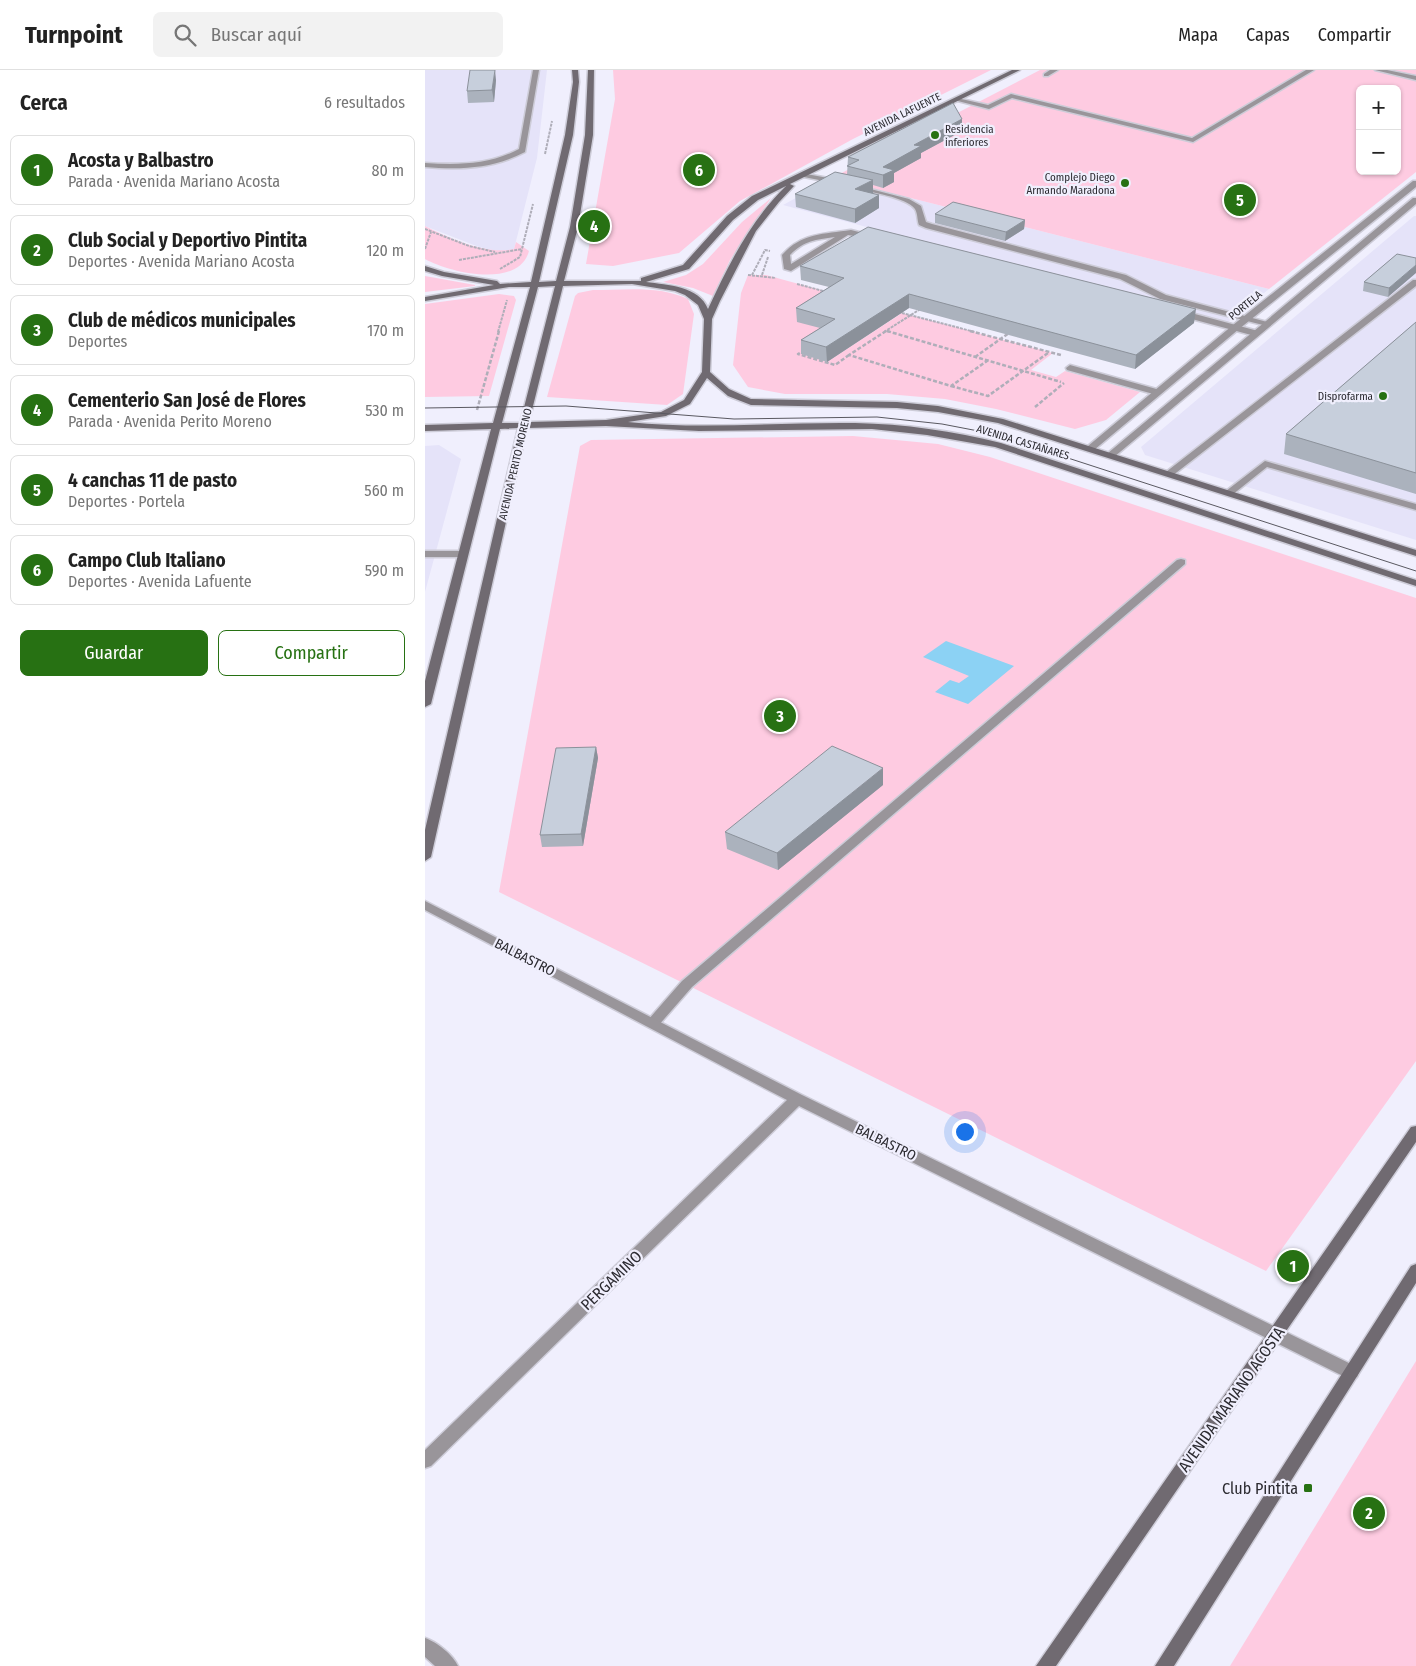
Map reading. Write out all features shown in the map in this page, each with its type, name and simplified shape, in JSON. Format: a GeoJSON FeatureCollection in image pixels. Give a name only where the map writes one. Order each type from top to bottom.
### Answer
{"type":"FeatureCollection","features":[{"type":"Feature","properties":{"kind":"main road","name":"AVENIDA PERITO MORENO"},"geometry":{"type":"LineString","coordinates":[[425,704],[495,427],[546,242],[569,135],[576,82],[575,70]]}},
{"type":"Feature","properties":{"kind":"main road","name":"AVENIDA PERITO MORENO"},"geometry":{"type":"LineString","coordinates":[[425,857],[523,427],[574,226],[589,135],[591,70]]}},
{"type":"Feature","properties":{"kind":"main road","name":"AVENIDA LAFUENTE"},"geometry":{"type":"LineString","coordinates":[[632,282],[659,277],[686,267],[742,208],[755,198],[1017,70]]}},
{"type":"Feature","properties":{"kind":"main road","name":"AVENIDA LAFUENTE"},"geometry":{"type":"LineString","coordinates":[[708,318],[727,274],[764,213],[801,177]]}},
{"type":"Feature","properties":{"kind":"main road"},"geometry":{"type":"LineString","coordinates":[[425,268],[441,274],[496,285]]}},
{"type":"Feature","properties":{"kind":"main road"},"geometry":{"type":"LineString","coordinates":[[425,299],[496,285],[632,282],[676,289],[688,293],[702,304],[708,318],[706,372],[687,402],[674,410],[650,417],[606,423],[523,427],[425,428]]}},
{"type":"Feature","properties":{"kind":"main road","name":"AVENIDA CASTAÑARES"},"geometry":{"type":"LineString","coordinates":[[706,372],[719,388],[730,396],[751,402],[897,405],[939,409],[1000,420],[1416,553]]}},
{"type":"Feature","properties":{"kind":"main road","name":"AVENIDA CASTAÑARES"},"geometry":{"type":"LineString","coordinates":[[606,423],[652,427],[855,426],[897,428],[968,438],[998,446],[1416,583]]}},
{"type":"Feature","properties":{"kind":"main road","name":"AVENIDA MARIANO ACOSTA"},"geometry":{"type":"LineString","coordinates":[[1045,1666],[1416,1131]]}},
{"type":"Feature","properties":{"kind":"main road"},"geometry":{"type":"LineString","coordinates":[[1164,1666],[1416,1270]]}},
{"type":"Feature","properties":{"kind":"street"},"geometry":{"type":"LineString","coordinates":[[425,165],[442,167],[489,164],[508,159],[522,150],[536,70]]}},
{"type":"Feature","properties":{"kind":"street"},"geometry":{"type":"LineString","coordinates":[[1047,75],[1055,70]]}},
{"type":"Feature","properties":{"kind":"street"},"geometry":{"type":"LineString","coordinates":[[957,100],[989,107],[1011,96],[1193,140],[1311,70]]}},
{"type":"Feature","properties":{"kind":"street"},"geometry":{"type":"LineString","coordinates":[[1378,70],[1416,78]]}},
{"type":"Feature","properties":{"kind":"street"},"geometry":{"type":"LineString","coordinates":[[801,177],[829,180],[903,199],[916,206],[921,213],[922,223],[929,226],[1123,277],[1163,297],[1267,323]]}},
{"type":"Feature","properties":{"kind":"street","name":"PORTELA"},"geometry":{"type":"LineString","coordinates":[[1091,448],[1247,318],[1416,183]]}},
{"type":"Feature","properties":{"kind":"street"},"geometry":{"type":"LineString","coordinates":[[1403,192],[1415,201]]}},
{"type":"Feature","properties":{"kind":"street"},"geometry":{"type":"LineString","coordinates":[[1394,199],[1415,201]]}},
{"type":"Feature","properties":{"kind":"street","name":"PORTELA"},"geometry":{"type":"LineString","coordinates":[[1111,455],[1255,332],[1415,201]]}},
{"type":"Feature","properties":{"kind":"street"},"geometry":{"type":"LineString","coordinates":[[845,234],[788,269],[786,255],[798,243],[811,238],[857,232],[882,238]]}},
{"type":"Feature","properties":{"kind":"street"},"geometry":{"type":"LineString","coordinates":[[1169,474],[1416,282]]}},
{"type":"Feature","properties":{"kind":"street"},"geometry":{"type":"LineString","coordinates":[[1172,311],[1255,332]]}},
{"type":"Feature","properties":{"kind":"street"},"geometry":{"type":"LineString","coordinates":[[1069,368],[1157,392]]}},
{"type":"Feature","properties":{"kind":"street"},"geometry":{"type":"LineString","coordinates":[[1229,493],[1265,464],[1416,507]]}},
{"type":"Feature","properties":{"kind":"street"},"geometry":{"type":"LineString","coordinates":[[425,554],[462,554]]}},
{"type":"Feature","properties":{"kind":"street"},"geometry":{"type":"LineString","coordinates":[[653,1023],[687,984],[1181,562]]}},
{"type":"Feature","properties":{"kind":"street","name":"BALBASTRO"},"geometry":{"type":"LineString","coordinates":[[425,905],[797,1098],[1351,1372]]}},
{"type":"Feature","properties":{"kind":"street","name":"PERGAMINO"},"geometry":{"type":"LineString","coordinates":[[425,1462],[797,1098]]}},
{"type":"Feature","properties":{"kind":"street"},"geometry":{"type":"LineString","coordinates":[[425,1646],[449,1666]]}},
{"type":"Feature","properties":{"kind":"path"},"geometry":{"type":"LineString","coordinates":[[543,163],[552,117]]}},
{"type":"Feature","properties":{"kind":"path"},"geometry":{"type":"LineString","coordinates":[[472,427],[507,299],[498,299],[494,270],[515,262],[520,257],[534,201]]}},
{"type":"Feature","properties":{"kind":"path"},"geometry":{"type":"LineString","coordinates":[[425,228],[431,232],[499,253]]}},
{"type":"Feature","properties":{"kind":"path"},"geometry":{"type":"LineString","coordinates":[[425,249],[431,232]]}},
{"type":"Feature","properties":{"kind":"path"},"geometry":{"type":"LineString","coordinates":[[451,261],[522,249]]}},
{"type":"Feature","properties":{"kind":"path"},"geometry":{"type":"LineString","coordinates":[[752,275],[765,250],[770,251],[762,275]]}},
{"type":"Feature","properties":{"kind":"path"},"geometry":{"type":"LineString","coordinates":[[727,274],[762,275],[785,281]]}},
{"type":"Feature","properties":{"kind":"path"},"geometry":{"type":"LineString","coordinates":[[795,283],[833,294]]}},
{"type":"Feature","properties":{"kind":"path"},"geometry":{"type":"LineString","coordinates":[[811,346],[799,354],[835,365],[927,305]]}},
{"type":"Feature","properties":{"kind":"path"},"geometry":{"type":"LineString","coordinates":[[893,310],[1068,358]]}},
{"type":"Feature","properties":{"kind":"path"},"geometry":{"type":"LineString","coordinates":[[975,357],[1015,329]]}},
{"type":"Feature","properties":{"kind":"path"},"geometry":{"type":"LineString","coordinates":[[887,331],[1064,383],[1035,407]]}},
{"type":"Feature","properties":{"kind":"path"},"geometry":{"type":"LineString","coordinates":[[849,355],[988,396],[1049,352]]}},
{"type":"Feature","properties":{"kind":"path"},"geometry":{"type":"LineString","coordinates":[[951,386],[987,361]]}},
{"type":"Feature","properties":{"kind":"shaded area"},"geometry":{"type":"Polygon","coordinates":[[[425,70],[547,70],[537,158],[514,249],[501,252],[479,247],[425,226],[425,70]]]}},
{"type":"Feature","properties":{"kind":"shaded area"},"geometry":{"type":"Polygon","coordinates":[[[613,70],[991,70],[853,139],[740,201],[679,253],[613,266],[586,264],[615,99],[613,70]]]}},
{"type":"Feature","properties":{"kind":"shaded area","name":"Complejo Diego Armando Maradona"},"geometry":{"type":"Polygon","coordinates":[[[1040,70],[1416,70],[1416,172],[1269,289],[832,178],[1040,70]]]}},
{"type":"Feature","properties":{"kind":"shaded area"},"geometry":{"type":"Polygon","coordinates":[[[832,178],[1269,289],[1228,322],[783,205],[832,178]]]}},
{"type":"Feature","properties":{"kind":"shaded area"},"geometry":{"type":"Polygon","coordinates":[[[771,198],[730,260],[713,296],[693,288],[663,282],[686,275],[703,264],[742,222],[771,198]]]}},
{"type":"Feature","properties":{"kind":"shaded area"},"geometry":{"type":"Polygon","coordinates":[[[1416,216],[1416,540],[1145,455],[1141,447],[1416,216]]]}},
{"type":"Feature","properties":{"kind":"shaded area"},"geometry":{"type":"Polygon","coordinates":[[[425,226],[457,241],[480,248],[492,250],[514,249],[516,242],[529,251],[523,263],[512,270],[498,274],[466,273],[425,259],[425,226]]]}},
{"type":"Feature","properties":{"kind":"shaded area"},"geometry":{"type":"Polygon","coordinates":[[[748,275],[766,275],[839,295],[836,332],[802,354],[827,362],[902,313],[1053,353],[1031,370],[1056,377],[1065,371],[1140,392],[1106,420],[1075,429],[996,409],[945,399],[887,394],[785,394],[748,387],[733,365],[741,293],[748,275]]]}},
{"type":"Feature","properties":{"kind":"shaded area"},"geometry":{"type":"Polygon","coordinates":[[[425,276],[475,285],[475,286],[425,292],[425,276]]]}},
{"type":"Feature","properties":{"kind":"shaded area"},"geometry":{"type":"Polygon","coordinates":[[[593,290],[653,290],[688,299],[694,314],[683,394],[667,405],[547,397],[575,296],[578,293],[593,290]]]}},
{"type":"Feature","properties":{"kind":"shaded area"},"geometry":{"type":"Polygon","coordinates":[[[499,294],[514,296],[516,300],[489,396],[425,397],[425,304],[499,294]]]}},
{"type":"Feature","properties":{"kind":"shaded area"},"geometry":{"type":"Polygon","coordinates":[[[853,436],[938,444],[990,457],[1416,598],[1416,1061],[1266,1271],[499,892],[580,446],[591,440],[853,436]]]}},
{"type":"Feature","properties":{"kind":"shaded area"},"geometry":{"type":"Polygon","coordinates":[[[439,445],[461,459],[425,592],[425,446],[439,445]]]}},
{"type":"Feature","properties":{"kind":"shaded area"},"geometry":{"type":"Polygon","coordinates":[[[1416,1361],[1416,1666],[1230,1666],[1416,1361]]]}},
{"type":"Feature","properties":{"kind":"water"},"geometry":{"type":"Polygon","coordinates":[[[946,641],[1014,666],[968,704],[935,692],[950,680],[959,683],[969,676],[923,657],[946,641]]]}},
{"type":"Feature","properties":{"kind":"building"},"geometry":{"type":"Polygon","coordinates":[[[470,70],[495,70],[492,90],[467,91],[470,70]]]}},
{"type":"Feature","properties":{"kind":"building"},"geometry":{"type":"Polygon","coordinates":[[[953,103],[962,119],[914,145],[921,146],[883,167],[894,170],[883,175],[847,166],[859,160],[848,157],[953,103]]]}},
{"type":"Feature","properties":{"kind":"building"},"geometry":{"type":"Polygon","coordinates":[[[835,172],[873,180],[855,189],[879,195],[855,209],[795,194],[835,172]]]}},
{"type":"Feature","properties":{"kind":"building"},"geometry":{"type":"Polygon","coordinates":[[[953,202],[1025,220],[1006,232],[935,214],[953,202]]]}},
{"type":"Feature","properties":{"kind":"building"},"geometry":{"type":"Polygon","coordinates":[[[868,227],[1196,309],[1136,355],[909,294],[826,347],[801,340],[835,319],[796,308],[844,278],[800,266],[868,227]]]}},
{"type":"Feature","properties":{"kind":"building"},"geometry":{"type":"Polygon","coordinates":[[[1397,254],[1416,258],[1416,265],[1389,288],[1364,282],[1397,254]]]}},
{"type":"Feature","properties":{"kind":"building","name":"Disprofarma"},"geometry":{"type":"Polygon","coordinates":[[[1416,322],[1416,473],[1286,434],[1416,322]]]}},
{"type":"Feature","properties":{"kind":"building"},"geometry":{"type":"Polygon","coordinates":[[[832,746],[883,768],[777,853],[725,832],[832,746]]]}},
{"type":"Feature","properties":{"kind":"building"},"geometry":{"type":"Polygon","coordinates":[[[596,747],[581,834],[540,835],[556,748],[596,747]]]}},
{"type":"Feature","properties":{"kind":"tram line"},"geometry":{"type":"LineString","coordinates":[[425,408],[566,406],[734,419],[877,417],[942,424],[994,434],[1416,571]]}},
{"type":"Feature","properties":{"kind":"place","name":"Residencia inferiores"},"geometry":{"type":"Point","coordinates":[935,135]}},
{"type":"Feature","properties":{"kind":"place","name":"Campo Club Italiano"},"geometry":{"type":"Point","coordinates":[699,170]}},
{"type":"Feature","properties":{"kind":"place","name":"Complejo Diego Armando Maradona"},"geometry":{"type":"Point","coordinates":[1125,183]}},
{"type":"Feature","properties":{"kind":"place","name":"4 canchas 11 de pasto"},"geometry":{"type":"Point","coordinates":[1240,200]}},
{"type":"Feature","properties":{"kind":"place","name":"Cementerio San José de Flores"},"geometry":{"type":"Point","coordinates":[594,226]}},
{"type":"Feature","properties":{"kind":"place","name":"Disprofarma"},"geometry":{"type":"Point","coordinates":[1383,396]}},
{"type":"Feature","properties":{"kind":"place","name":"Club de médicos municipales"},"geometry":{"type":"Point","coordinates":[780,716]}},
{"type":"Feature","properties":{"kind":"place","name":"Acosta y Balbastro"},"geometry":{"type":"Point","coordinates":[1293,1266]}},
{"type":"Feature","properties":{"kind":"place","name":"Club Pintita"},"geometry":{"type":"Point","coordinates":[1308,1488]}},
{"type":"Feature","properties":{"kind":"place","name":"Club Social y Deportivo Pintita"},"geometry":{"type":"Point","coordinates":[1369,1513]}}]}
